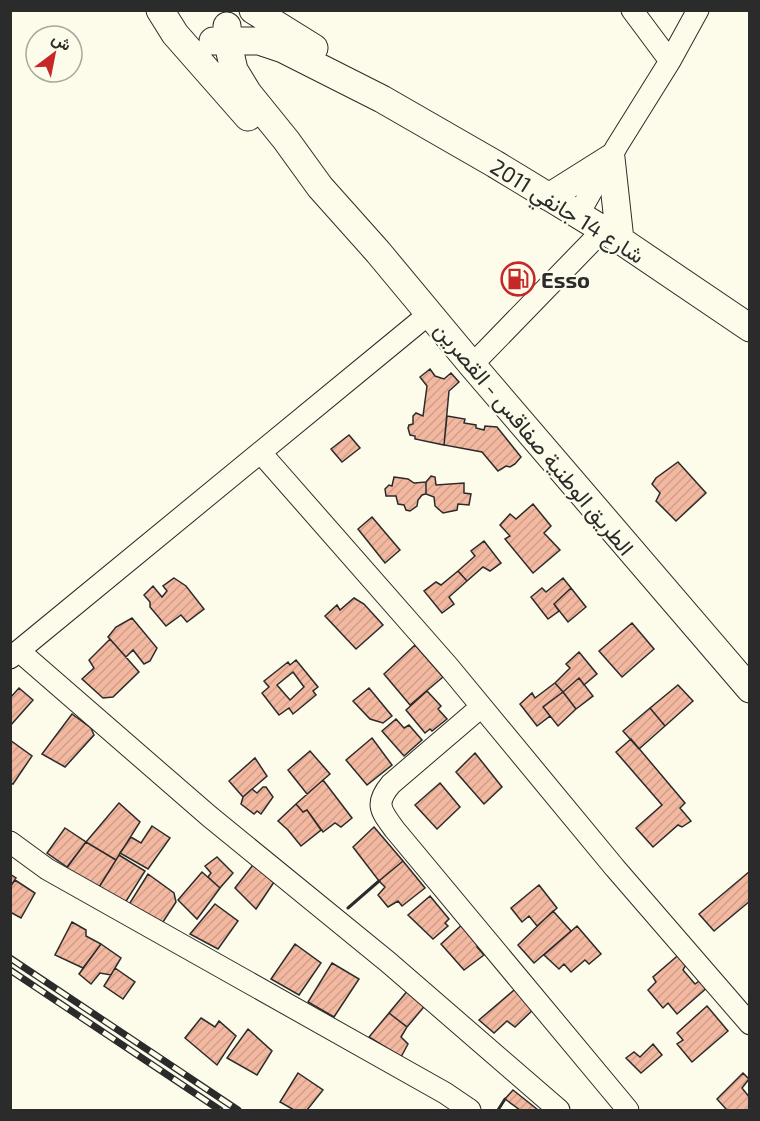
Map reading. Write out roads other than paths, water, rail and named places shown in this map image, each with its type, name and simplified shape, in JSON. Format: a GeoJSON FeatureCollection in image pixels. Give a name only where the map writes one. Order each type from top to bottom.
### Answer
{"type":"FeatureCollection","features":[{"type":"Feature","properties":{"kind":"main road","name":"الطريق الوطنية صفاقس - القصرين"},"geometry":{"type":"LineString","coordinates":[[160,10],[286,160],[320,187]]}},
{"type":"Feature","properties":{"kind":"main road","name":"شارع 14 جانفي 2011"},"geometry":{"type":"LineString","coordinates":[[253,10],[326,56],[382,99]]}},
{"type":"Feature","properties":{"kind":"main road","name":"شارع 14 جانفي 2011"},"geometry":{"type":"LineString","coordinates":[[172,22],[183,40],[192,44],[203,44],[225,30],[283,48],[382,99],[611,235],[750,328]]}},
{"type":"Feature","properties":{"kind":"main road","name":"الطريق الوطنية صفاقس - القصرين"},"geometry":{"type":"LineString","coordinates":[[225,30],[234,70],[248,93],[320,187],[750,689]]}},
{"type":"Feature","properties":{"kind":"main road"},"geometry":{"type":"LineString","coordinates":[[549,197],[611,158]]}},
{"type":"Feature","properties":{"kind":"main road"},"geometry":{"type":"LineString","coordinates":[[611,158],[611,235]]}},
{"type":"Feature","properties":{"kind":"street"},"geometry":{"type":"LineString","coordinates":[[632,10],[670,61]]}},
{"type":"Feature","properties":{"kind":"street"},"geometry":{"type":"LineString","coordinates":[[578,215],[698,10]]}},
{"type":"Feature","properties":{"kind":"street"},"geometry":{"type":"LineString","coordinates":[[472,365],[611,235]]}},
{"type":"Feature","properties":{"kind":"street"},"geometry":{"type":"LineString","coordinates":[[430,313],[15,654],[388,962],[559,1110]]}},
{"type":"Feature","properties":{"kind":"street"},"geometry":{"type":"LineString","coordinates":[[261,453],[481,707],[615,868],[750,1024]]}},
{"type":"Feature","properties":{"kind":"street"},"geometry":{"type":"LineString","coordinates":[[481,707],[391,784],[380,800],[380,810],[628,1110]]}},
{"type":"Feature","properties":{"kind":"street"},"geometry":{"type":"LineString","coordinates":[[10,842],[47,869],[445,1093],[470,1110]]}},
{"type":"Feature","properties":{"kind":"railway"},"geometry":{"type":"LineString","coordinates":[[10,958],[238,1110]]}},
{"type":"Feature","properties":{"kind":"railway"},"geometry":{"type":"LineString","coordinates":[[10,970],[220,1110]]}},
{"type":"Feature","properties":{"kind":"place","name":"Esso"},"geometry":{"type":"Point","coordinates":[518,279]}}]}
